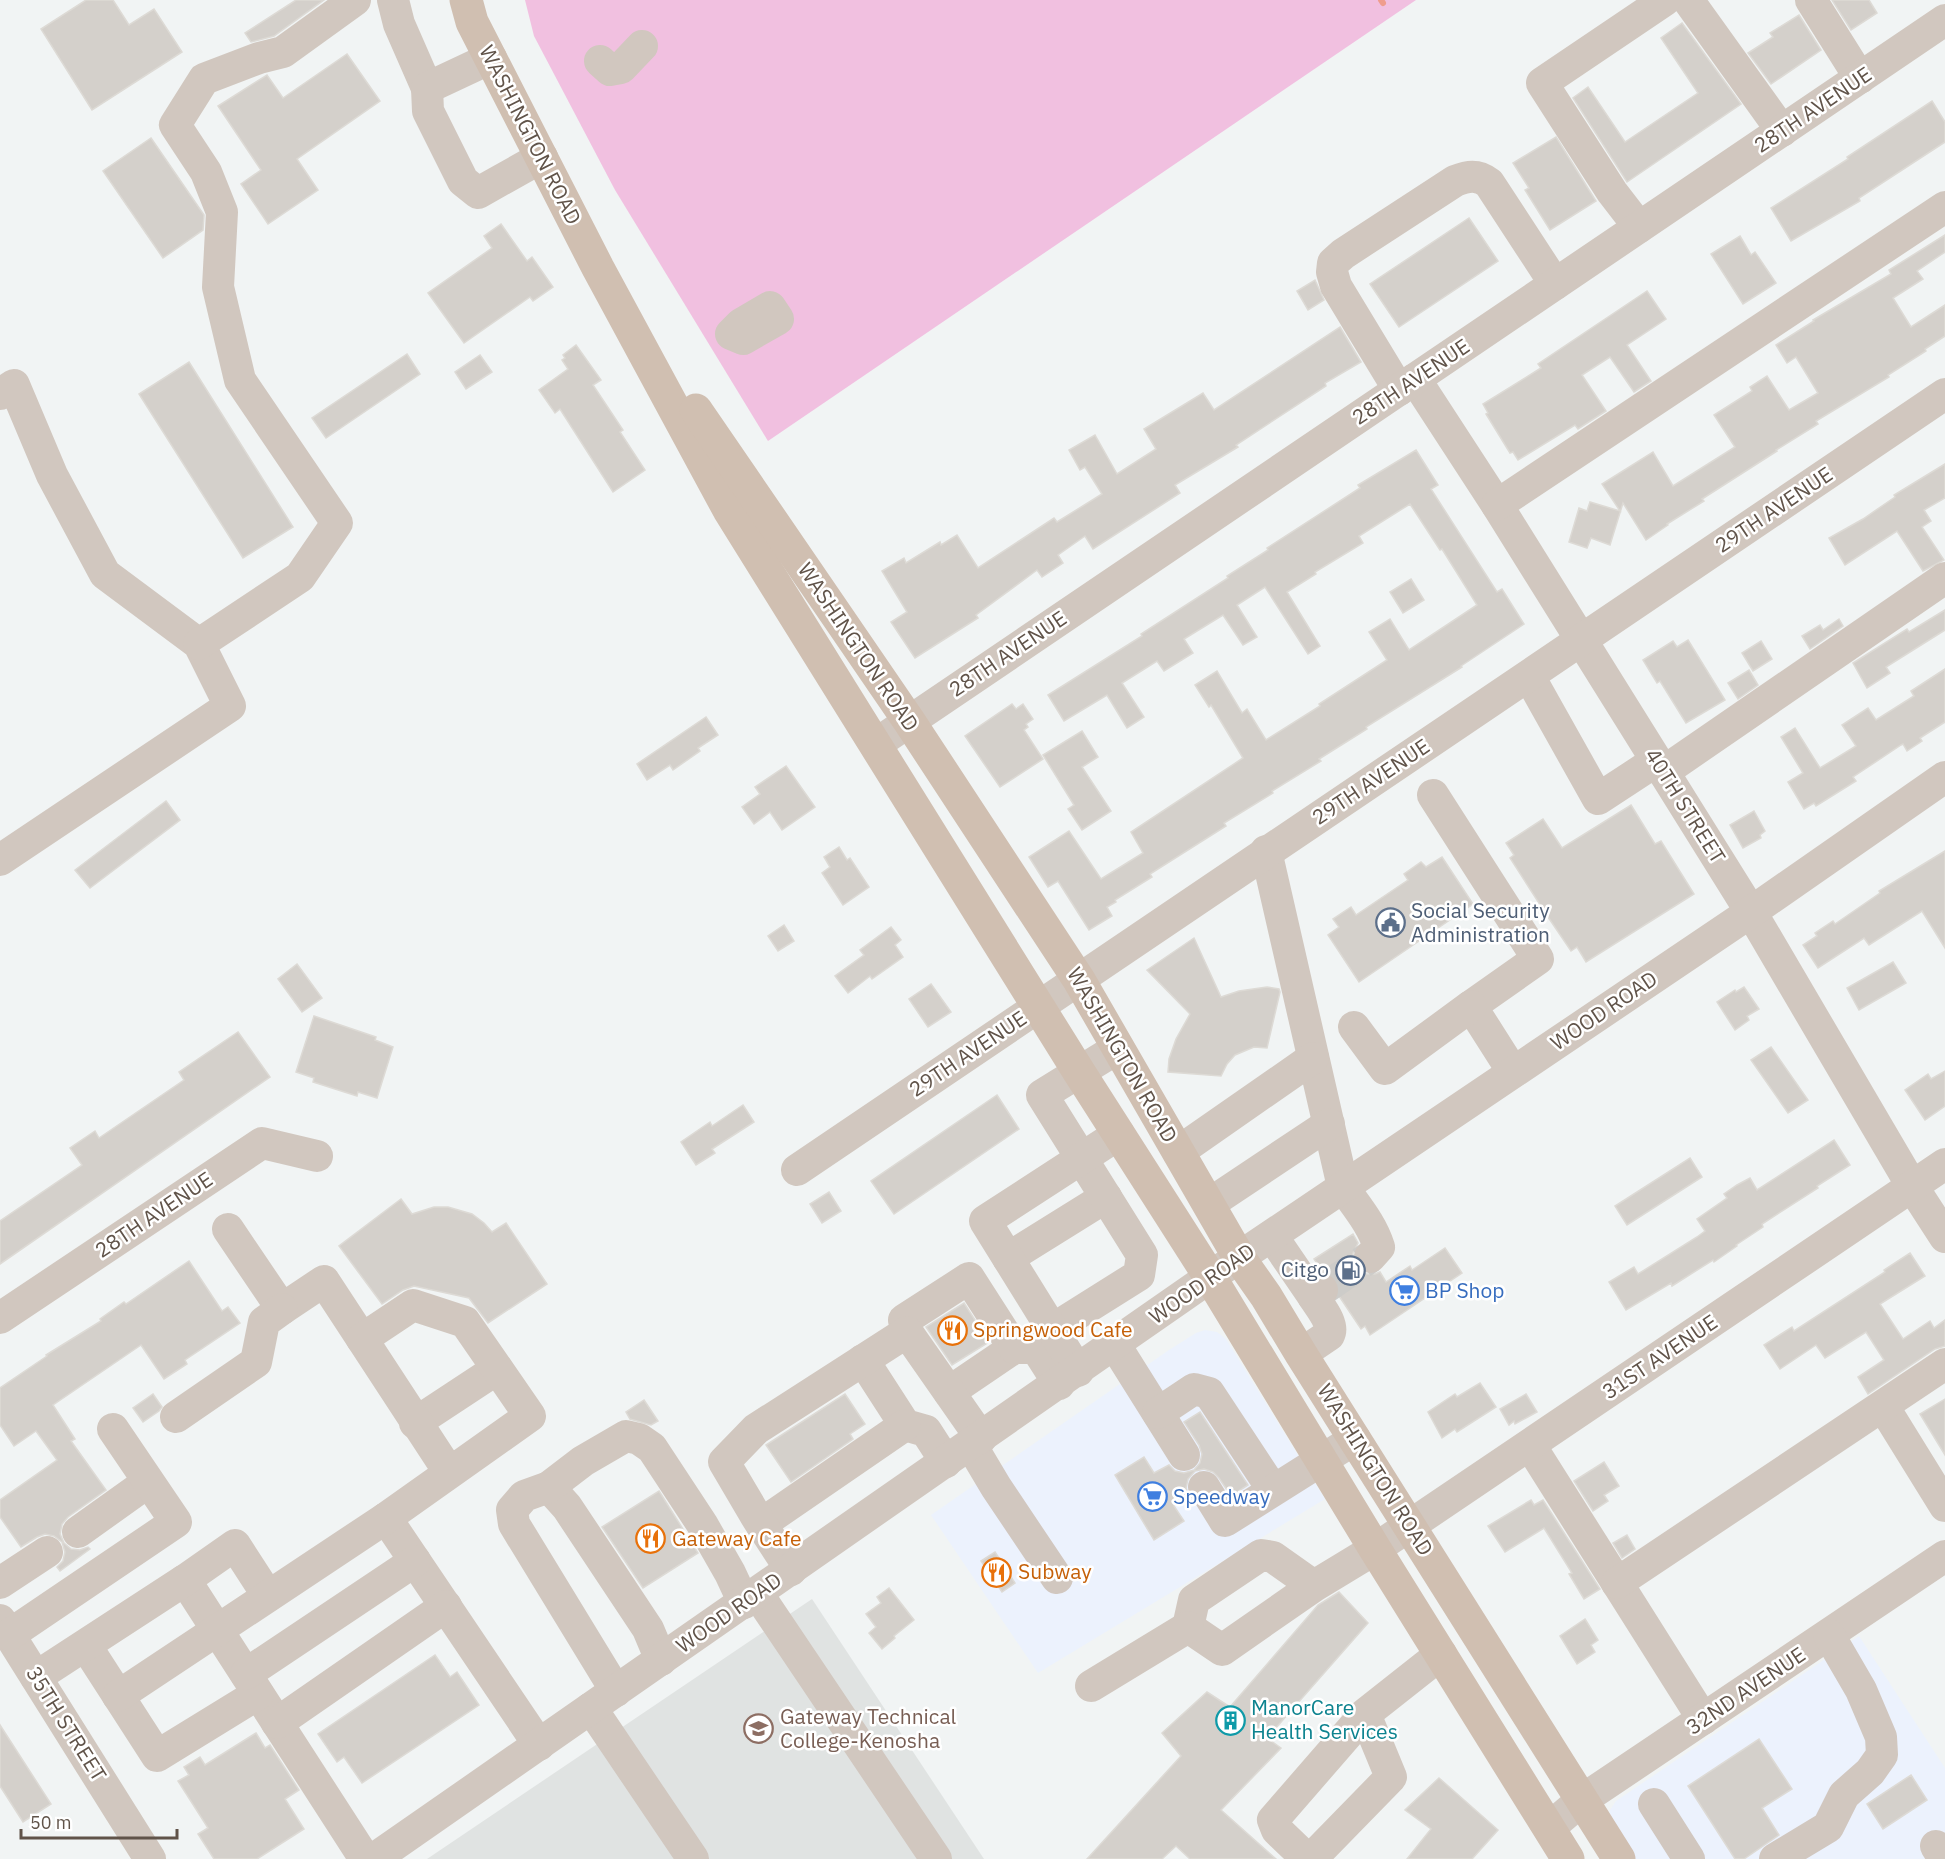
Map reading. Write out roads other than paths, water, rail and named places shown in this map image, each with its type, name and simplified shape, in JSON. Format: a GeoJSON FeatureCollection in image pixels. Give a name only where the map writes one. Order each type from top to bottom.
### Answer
{"type":"FeatureCollection","features":[{"type":"Feature","properties":{"kind":"main road","name":"WASHINGTON ROAD"},"geometry":{"type":"LineString","coordinates":[[466,0],[472,22],[598,268],[729,510],[1079,1072],[1210,1277],[1375,1549],[1568,1859]]}},
{"type":"Feature","properties":{"kind":"main road","name":"WASHINGTON ROAD"},"geometry":{"type":"LineString","coordinates":[[598,268],[909,721],[1079,980],[1240,1258],[1619,1859]]}},
{"type":"Feature","properties":{"kind":"street"},"geometry":{"type":"LineString","coordinates":[[199,644],[300,577],[337,523],[240,380],[218,287],[222,213],[206,172],[175,125],[204,80],[259,57],[283,52],[355,0]]}},
{"type":"Feature","properties":{"kind":"street"},"geometry":{"type":"LineString","coordinates":[[393,0],[399,24],[427,88],[428,111],[464,181],[478,193],[542,157]]}},
{"type":"Feature","properties":{"kind":"street"},"geometry":{"type":"LineString","coordinates":[[1640,227],[1612,192],[1542,83],[1665,0]]}},
{"type":"Feature","properties":{"kind":"street"},"geometry":{"type":"LineString","coordinates":[[1688,0],[1782,131]]}},
{"type":"Feature","properties":{"kind":"street"},"geometry":{"type":"LineString","coordinates":[[1811,0],[1860,78]]}},
{"type":"Feature","properties":{"kind":"street","name":"28TH AVENUE"},"geometry":{"type":"LineString","coordinates":[[876,744],[1860,78],[1941,32]]}},
{"type":"Feature","properties":{"kind":"street"},"geometry":{"type":"LineString","coordinates":[[600,61],[610,70],[621,68],[642,46]]}},
{"type":"Feature","properties":{"kind":"street"},"geometry":{"type":"LineString","coordinates":[[427,88],[490,58]]}},
{"type":"Feature","properties":{"kind":"street","name":"40TH STREET"},"geometry":{"type":"LineString","coordinates":[[1555,285],[1489,183],[1481,177],[1468,176],[1455,181],[1343,254],[1333,263],[1332,272],[1336,286],[1497,505],[1751,912],[1912,1186],[1945,1237]]}},
{"type":"Feature","properties":{"kind":"street"},"geometry":{"type":"LineString","coordinates":[[1497,505],[1945,207]]}},
{"type":"Feature","properties":{"kind":"street"},"geometry":{"type":"LineString","coordinates":[[0,394],[14,385],[52,476],[105,574],[199,644],[230,706],[0,860]]}},
{"type":"Feature","properties":{"kind":"street","name":"29TH AVENUE"},"geometry":{"type":"LineString","coordinates":[[797,1170],[1945,394]]}},
{"type":"Feature","properties":{"kind":"street"},"geometry":{"type":"LineString","coordinates":[[1529,676],[1598,800],[1659,766],[1945,578]]}},
{"type":"Feature","properties":{"kind":"street","name":"WOOD ROAD"},"geometry":{"type":"LineString","coordinates":[[374,1859],[1210,1277],[1751,912],[1945,777]]}},
{"type":"Feature","properties":{"kind":"street"},"geometry":{"type":"LineString","coordinates":[[1354,1027],[1384,1069],[1538,959],[1433,795]]}},
{"type":"Feature","properties":{"kind":"street"},"geometry":{"type":"LineString","coordinates":[[1266,851],[1343,1187],[1364,1216],[1379,1247],[1370,1257]]}},
{"type":"Feature","properties":{"kind":"street"},"geometry":{"type":"LineString","coordinates":[[1471,1006],[1513,1072]]}},
{"type":"Feature","properties":{"kind":"street"},"geometry":{"type":"LineString","coordinates":[[1053,1329],[1139,1275],[1142,1255],[1042,1095],[1118,1048]]}},
{"type":"Feature","properties":{"kind":"street"},"geometry":{"type":"LineString","coordinates":[[1179,1152],[1313,1058]]}},
{"type":"Feature","properties":{"kind":"street"},"geometry":{"type":"LineString","coordinates":[[1209,1204],[1329,1124]]}},
{"type":"Feature","properties":{"kind":"street"},"geometry":{"type":"LineString","coordinates":[[1069,1377],[1053,1329],[985,1221],[1119,1134]]}},
{"type":"Feature","properties":{"kind":"street","name":"28TH AVENUE"},"geometry":{"type":"LineString","coordinates":[[0,1318],[262,1143],[317,1156]]}},
{"type":"Feature","properties":{"kind":"street","name":"31ST AVENUE"},"geometry":{"type":"LineString","coordinates":[[1188,1627],[1222,1650],[1945,1164]]}},
{"type":"Feature","properties":{"kind":"street"},"geometry":{"type":"LineString","coordinates":[[1008,1258],[1106,1197]]}},
{"type":"Feature","properties":{"kind":"street"},"geometry":{"type":"LineString","coordinates":[[228,1229],[282,1309]]}},
{"type":"Feature","properties":{"kind":"street"},"geometry":{"type":"LineString","coordinates":[[1272,1236],[1318,1293],[1332,1331],[1301,1354]]}},
{"type":"Feature","properties":{"kind":"street"},"geometry":{"type":"LineString","coordinates":[[1014,1348],[969,1278],[904,1320],[907,1332],[949,1392],[966,1449],[996,1487],[1057,1578]]}},
{"type":"Feature","properties":{"kind":"street"},"geometry":{"type":"LineString","coordinates":[[176,1417],[256,1362],[264,1322],[324,1281],[449,1472]]}},
{"type":"Feature","properties":{"kind":"street"},"geometry":{"type":"LineString","coordinates":[[118,1696],[386,1518],[530,1416],[465,1322],[412,1305],[362,1339]]}},
{"type":"Feature","properties":{"kind":"street"},"geometry":{"type":"LineString","coordinates":[[791,1570],[724,1462],[756,1429],[907,1332]]}},
{"type":"Feature","properties":{"kind":"street"},"geometry":{"type":"LineString","coordinates":[[1115,1345],[1184,1455]]}},
{"type":"Feature","properties":{"kind":"street"},"geometry":{"type":"LineString","coordinates":[[949,1392],[1014,1348],[1036,1348],[1069,1377]]}},
{"type":"Feature","properties":{"kind":"street"},"geometry":{"type":"LineString","coordinates":[[863,1360],[905,1425],[927,1431],[966,1449]]}},
{"type":"Feature","properties":{"kind":"street"},"geometry":{"type":"LineString","coordinates":[[1617,1583],[1945,1364]]}},
{"type":"Feature","properties":{"kind":"street"},"geometry":{"type":"LineString","coordinates":[[416,1423],[497,1369]]}},
{"type":"Feature","properties":{"kind":"street"},"geometry":{"type":"LineString","coordinates":[[1158,1413],[1194,1389],[1209,1393],[1273,1491]]}},
{"type":"Feature","properties":{"kind":"street"},"geometry":{"type":"LineString","coordinates":[[1883,1406],[1945,1506]]}},
{"type":"Feature","properties":{"kind":"street"},"geometry":{"type":"LineString","coordinates":[[761,1524],[905,1425]]}},
{"type":"Feature","properties":{"kind":"street"},"geometry":{"type":"LineString","coordinates":[[5,1628],[176,1522],[112,1429]]}},
{"type":"Feature","properties":{"kind":"street"},"geometry":{"type":"LineString","coordinates":[[693,1859],[604,1700],[592,1652],[514,1524],[512,1510],[524,1496],[549,1487],[582,1461],[626,1436],[639,1439],[652,1448],[702,1524],[730,1573],[751,1598],[936,1859]]}},
{"type":"Feature","properties":{"kind":"street"},"geometry":{"type":"LineString","coordinates":[[1204,1487],[1225,1521],[1355,1439]]}},
{"type":"Feature","properties":{"kind":"street"},"geometry":{"type":"LineString","coordinates":[[1530,1445],[1703,1719]]}},
{"type":"Feature","properties":{"kind":"street"},"geometry":{"type":"LineString","coordinates":[[78,1532],[148,1482]]}},
{"type":"Feature","properties":{"kind":"street"},"geometry":{"type":"LineString","coordinates":[[549,1487],[567,1507],[648,1629],[661,1660]]}},
{"type":"Feature","properties":{"kind":"street"},"geometry":{"type":"LineString","coordinates":[[386,1518],[539,1745]]}},
{"type":"Feature","properties":{"kind":"street"},"geometry":{"type":"LineString","coordinates":[[36,1677],[86,1646],[235,1545],[268,1596]]}},
{"type":"Feature","properties":{"kind":"street"},"geometry":{"type":"LineString","coordinates":[[0,1583],[47,1552]]}},
{"type":"Feature","properties":{"kind":"street"},"geometry":{"type":"LineString","coordinates":[[1091,1686],[1188,1627],[1194,1600],[1262,1555],[1273,1557],[1314,1586]]}},
{"type":"Feature","properties":{"kind":"street","name":"32ND AVENUE"},"geometry":{"type":"LineString","coordinates":[[1549,1828],[1582,1800],[1945,1556]]}},
{"type":"Feature","properties":{"kind":"street"},"geometry":{"type":"LineString","coordinates":[[86,1646],[157,1756],[415,1561]]}},
{"type":"Feature","properties":{"kind":"street"},"geometry":{"type":"LineString","coordinates":[[185,1580],[365,1859]]}},
{"type":"Feature","properties":{"kind":"street"},"geometry":{"type":"LineString","coordinates":[[277,1723],[446,1606]]}},
{"type":"Feature","properties":{"kind":"street","name":"35TH STREET"},"geometry":{"type":"LineString","coordinates":[[5,1628],[150,1859]]}},
{"type":"Feature","properties":{"kind":"street"},"geometry":{"type":"LineString","coordinates":[[1775,1859],[1828,1827],[1844,1795],[1869,1772],[1882,1755],[1881,1737],[1862,1690],[1829,1635]]}},
{"type":"Feature","properties":{"kind":"street"},"geometry":{"type":"LineString","coordinates":[[1365,1714],[1441,1654]]}},
{"type":"Feature","properties":{"kind":"street"},"geometry":{"type":"LineString","coordinates":[[1654,1804],[1689,1859]]}},
{"type":"Feature","properties":{"kind":"tunnel"},"geometry":{"type":"LineString","coordinates":[[1322,1290],[1370,1257]]}},
{"type":"Feature","properties":{"kind":"place","name":"Social Security Administration"},"geometry":{"type":"Point","coordinates":[1390,923]}},
{"type":"Feature","properties":{"kind":"place","name":"Citgo"},"geometry":{"type":"Point","coordinates":[1350,1270]}},
{"type":"Feature","properties":{"kind":"place","name":"BP Shop"},"geometry":{"type":"Point","coordinates":[1404,1291]}},
{"type":"Feature","properties":{"kind":"place","name":"Springwood Cafe"},"geometry":{"type":"Point","coordinates":[952,1330]}},
{"type":"Feature","properties":{"kind":"place","name":"Speedway"},"geometry":{"type":"Point","coordinates":[1152,1497]}},
{"type":"Feature","properties":{"kind":"place","name":"Gateway Cafe"},"geometry":{"type":"Point","coordinates":[651,1539]}},
{"type":"Feature","properties":{"kind":"place","name":"Subway"},"geometry":{"type":"Point","coordinates":[997,1572]}},
{"type":"Feature","properties":{"kind":"place","name":"ManorCare Health Services"},"geometry":{"type":"Point","coordinates":[1230,1720]}},
{"type":"Feature","properties":{"kind":"place","name":"Gateway Technical College-Kenosha"},"geometry":{"type":"Point","coordinates":[759,1729]}}]}
